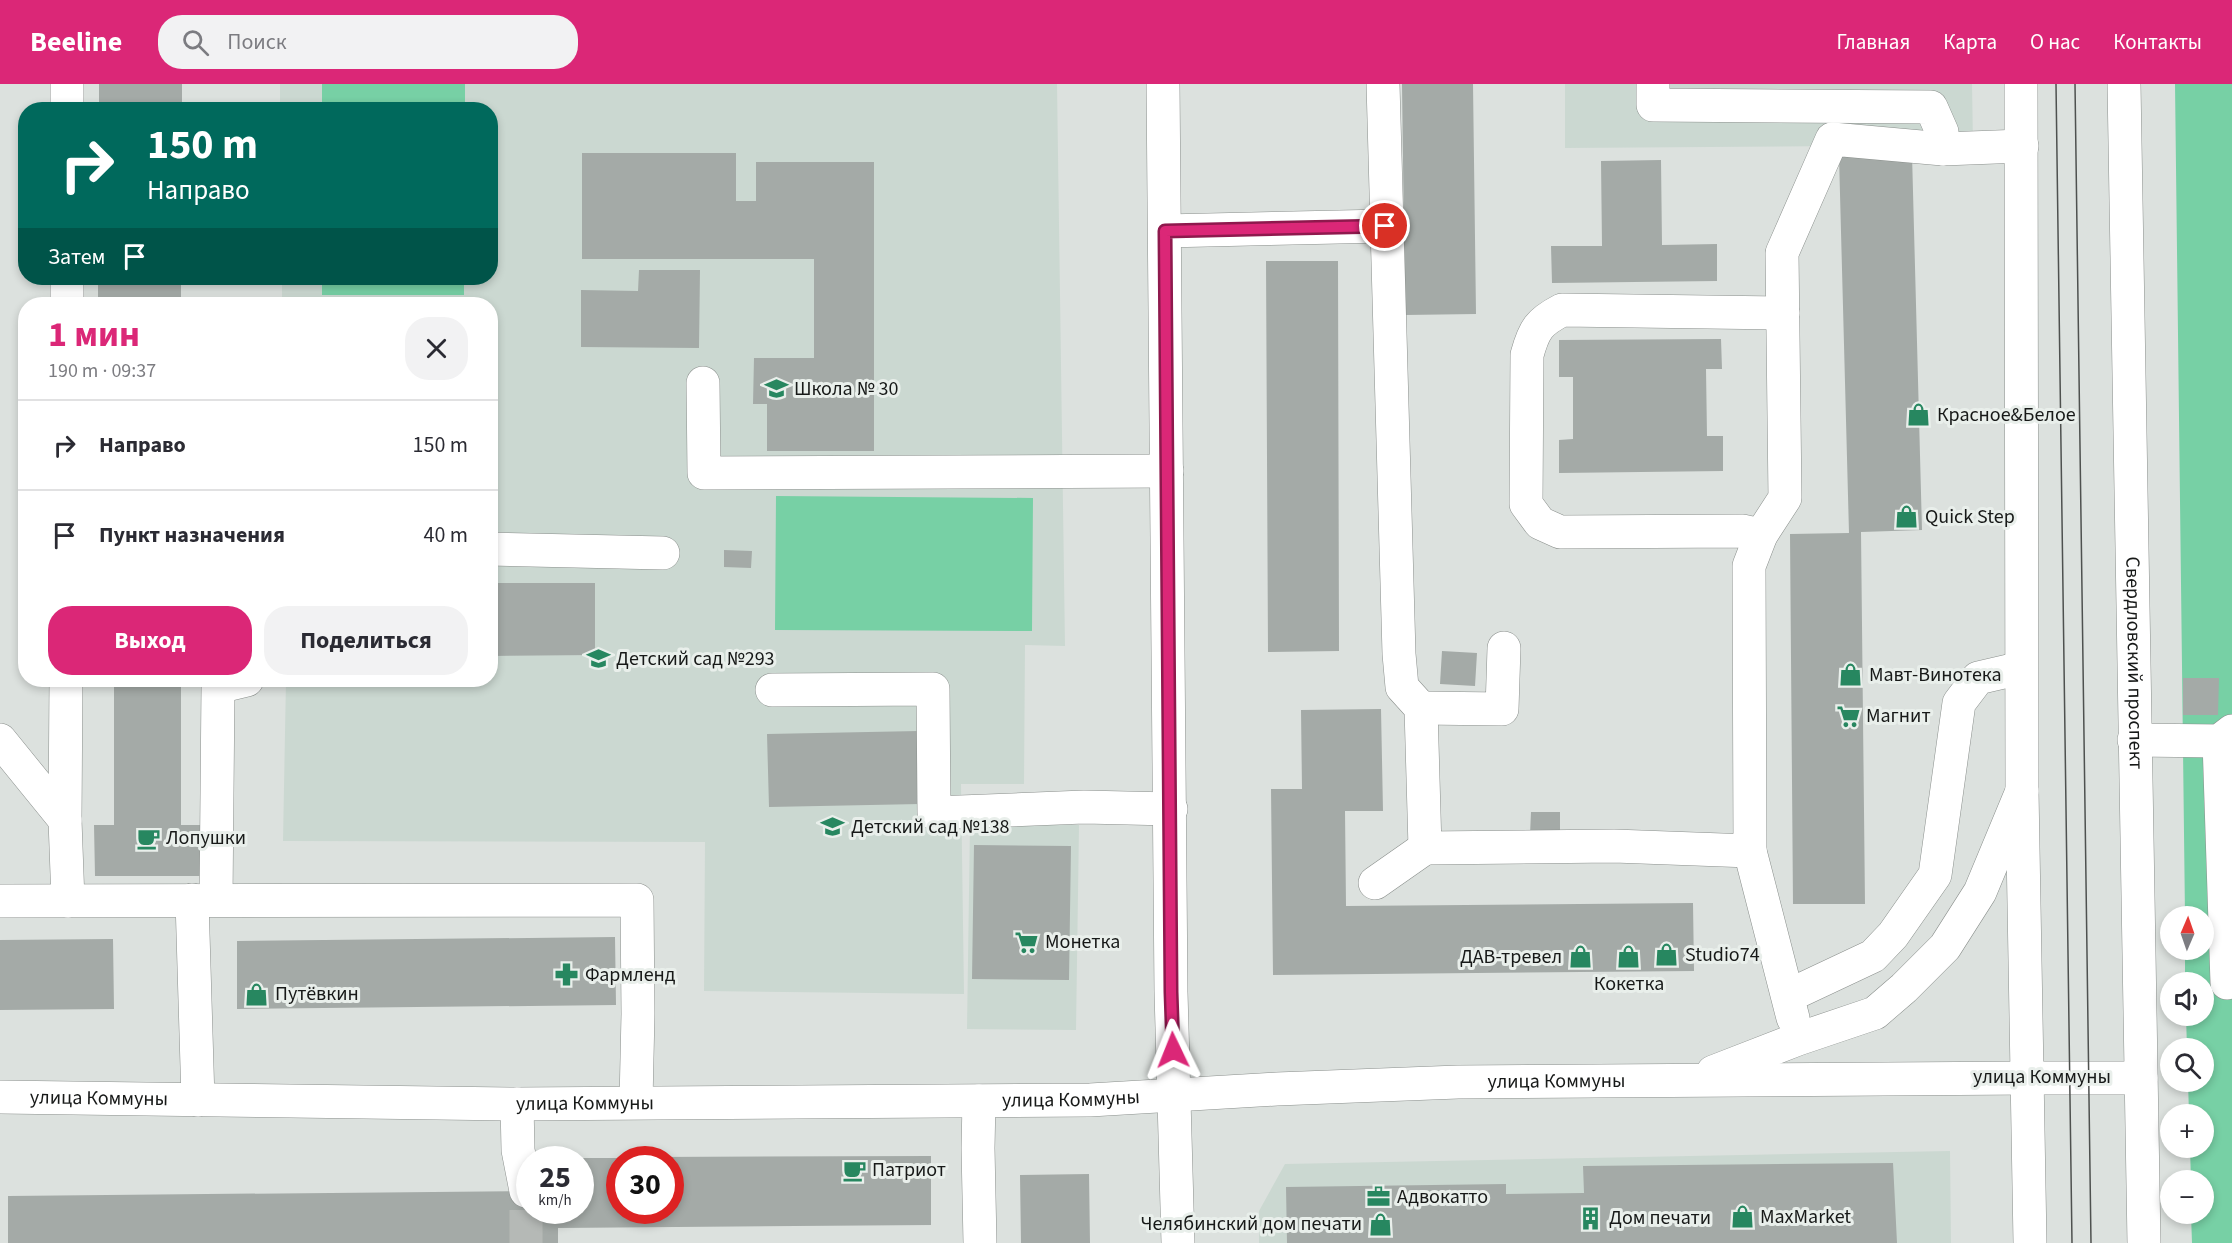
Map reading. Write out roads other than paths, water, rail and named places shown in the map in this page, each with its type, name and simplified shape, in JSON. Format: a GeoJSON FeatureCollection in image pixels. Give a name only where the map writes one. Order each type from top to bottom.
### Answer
{"type":"FeatureCollection","features":[{"type":"Feature","properties":{"kind":"street"},"geometry":{"type":"LineString","coordinates":[[67,84],[67,102]]}},
{"type":"Feature","properties":{"kind":"street"},"geometry":{"type":"LineString","coordinates":[[1163,84],[1171,992],[1178,1243]]}},
{"type":"Feature","properties":{"kind":"street"},"geometry":{"type":"LineString","coordinates":[[1383,84],[1385,226],[1399,654],[1402,687],[1421,708],[1425,848]]}},
{"type":"Feature","properties":{"kind":"street"},"geometry":{"type":"LineString","coordinates":[[1653,84],[1653,105],[1931,107],[1942,132],[1943,148]]}},
{"type":"Feature","properties":{"kind":"street"},"geometry":{"type":"LineString","coordinates":[[2021,84],[2022,791],[2031,1243]]}},
{"type":"Feature","properties":{"kind":"street","name":"Свердловский проспект"},"geometry":{"type":"LineString","coordinates":[[2124,84],[2144,1243]]}},
{"type":"Feature","properties":{"kind":"street"},"geometry":{"type":"LineString","coordinates":[[1798,1039],[1750,851],[1749,566],[1761,535],[1785,498],[1782,253],[1832,139],[1943,148],[2022,146]]}},
{"type":"Feature","properties":{"kind":"street"},"geometry":{"type":"LineString","coordinates":[[1165,231],[1385,226]]}},
{"type":"Feature","properties":{"kind":"street"},"geometry":{"type":"LineString","coordinates":[[1761,535],[1743,531],[1560,532],[1540,523],[1526,504],[1527,355],[1532,336],[1542,321],[1562,310],[1783,313]]}},
{"type":"Feature","properties":{"kind":"street"},"geometry":{"type":"LineString","coordinates":[[703,383],[704,472],[1167,471]]}},
{"type":"Feature","properties":{"kind":"street"},"geometry":{"type":"LineString","coordinates":[[498,549],[663,553]]}},
{"type":"Feature","properties":{"kind":"street"},"geometry":{"type":"LineString","coordinates":[[1421,708],[1503,709],[1504,648]]}},
{"type":"Feature","properties":{"kind":"street"},"geometry":{"type":"LineString","coordinates":[[1788,996],[1873,956],[1893,935],[1935,875],[1959,703],[1978,678],[2021,668]]}},
{"type":"Feature","properties":{"kind":"street"},"geometry":{"type":"LineString","coordinates":[[66,687],[65,820],[68,901]]}},
{"type":"Feature","properties":{"kind":"street"},"geometry":{"type":"LineString","coordinates":[[198,1100],[204,900],[218,687]]}},
{"type":"Feature","properties":{"kind":"street"},"geometry":{"type":"LineString","coordinates":[[772,690],[933,689],[934,813],[1084,807],[1171,808]]}},
{"type":"Feature","properties":{"kind":"street"},"geometry":{"type":"LineString","coordinates":[[2134,740],[2226,736],[2227,983]]}},
{"type":"Feature","properties":{"kind":"street"},"geometry":{"type":"LineString","coordinates":[[0,740],[65,820]]}},
{"type":"Feature","properties":{"kind":"street"},"geometry":{"type":"LineString","coordinates":[[1693,1079],[1798,1039],[1875,1013],[1904,988],[1945,947],[1980,892],[2022,791]]}},
{"type":"Feature","properties":{"kind":"street"},"geometry":{"type":"LineString","coordinates":[[1375,884],[1425,848],[1614,846],[1750,851]]}},
{"type":"Feature","properties":{"kind":"street"},"geometry":{"type":"LineString","coordinates":[[0,901],[637,900],[636,1102]]}},
{"type":"Feature","properties":{"kind":"street","name":"улица Коммуны"},"geometry":{"type":"LineString","coordinates":[[0,1097],[517,1104],[980,1101],[1090,1100],[1458,1082],[2141,1078]]}},
{"type":"Feature","properties":{"kind":"street"},"geometry":{"type":"LineString","coordinates":[[980,1101],[978,1148],[980,1243]]}},
{"type":"Feature","properties":{"kind":"street"},"geometry":{"type":"LineString","coordinates":[[517,1104],[518,1146]]}},
{"type":"Feature","properties":{"kind":"tunnel"},"geometry":{"type":"LineString","coordinates":[[526,1224],[526,1243]]}},
{"type":"Feature","properties":{"kind":"tram line"},"geometry":{"type":"LineString","coordinates":[[2056,84],[2072,1243]]}},
{"type":"Feature","properties":{"kind":"tram line"},"geometry":{"type":"LineString","coordinates":[[2075,84],[2091,1243]]}},
{"type":"Feature","properties":{"kind":"place","name":"Школа № 30"},"geometry":{"type":"Point","coordinates":[776,389]}},
{"type":"Feature","properties":{"kind":"place","name":"Красное&Белое"},"geometry":{"type":"Point","coordinates":[1919,415]}},
{"type":"Feature","properties":{"kind":"place","name":"Quick Step"},"geometry":{"type":"Point","coordinates":[1907,517]}},
{"type":"Feature","properties":{"kind":"place","name":"Детский сад №293"},"geometry":{"type":"Point","coordinates":[598,659]}},
{"type":"Feature","properties":{"kind":"place","name":"Мавт-Винотека"},"geometry":{"type":"Point","coordinates":[1851,675]}},
{"type":"Feature","properties":{"kind":"place","name":"Магнит"},"geometry":{"type":"Point","coordinates":[1848,716]}},
{"type":"Feature","properties":{"kind":"place","name":"Детский сад №138"},"geometry":{"type":"Point","coordinates":[833,827]}},
{"type":"Feature","properties":{"kind":"place","name":"Лопушки"},"geometry":{"type":"Point","coordinates":[148,838]}},
{"type":"Feature","properties":{"kind":"place","name":"Монетка"},"geometry":{"type":"Point","coordinates":[1027,942]}},
{"type":"Feature","properties":{"kind":"place","name":"Studio74"},"geometry":{"type":"Point","coordinates":[1667,955]}},
{"type":"Feature","properties":{"kind":"place","name":"Кокетка"},"geometry":{"type":"Point","coordinates":[1629,956]}},
{"type":"Feature","properties":{"kind":"place","name":"ДАВ-тревел"},"geometry":{"type":"Point","coordinates":[1580,957]}},
{"type":"Feature","properties":{"kind":"place","name":"Фармленд"},"geometry":{"type":"Point","coordinates":[567,975]}},
{"type":"Feature","properties":{"kind":"place","name":"Путёвкин"},"geometry":{"type":"Point","coordinates":[257,994]}},
{"type":"Feature","properties":{"kind":"place","name":"Патриот"},"geometry":{"type":"Point","coordinates":[854,1170]}},
{"type":"Feature","properties":{"kind":"place","name":"Адвокатто"},"geometry":{"type":"Point","coordinates":[1379,1197]}},
{"type":"Feature","properties":{"kind":"place","name":"MaxMarket"},"geometry":{"type":"Point","coordinates":[1742,1217]}},
{"type":"Feature","properties":{"kind":"place","name":"Дом печати"},"geometry":{"type":"Point","coordinates":[1591,1218]}},
{"type":"Feature","properties":{"kind":"place","name":"Челябинский дом печати"},"geometry":{"type":"Point","coordinates":[1380,1224]}}]}
